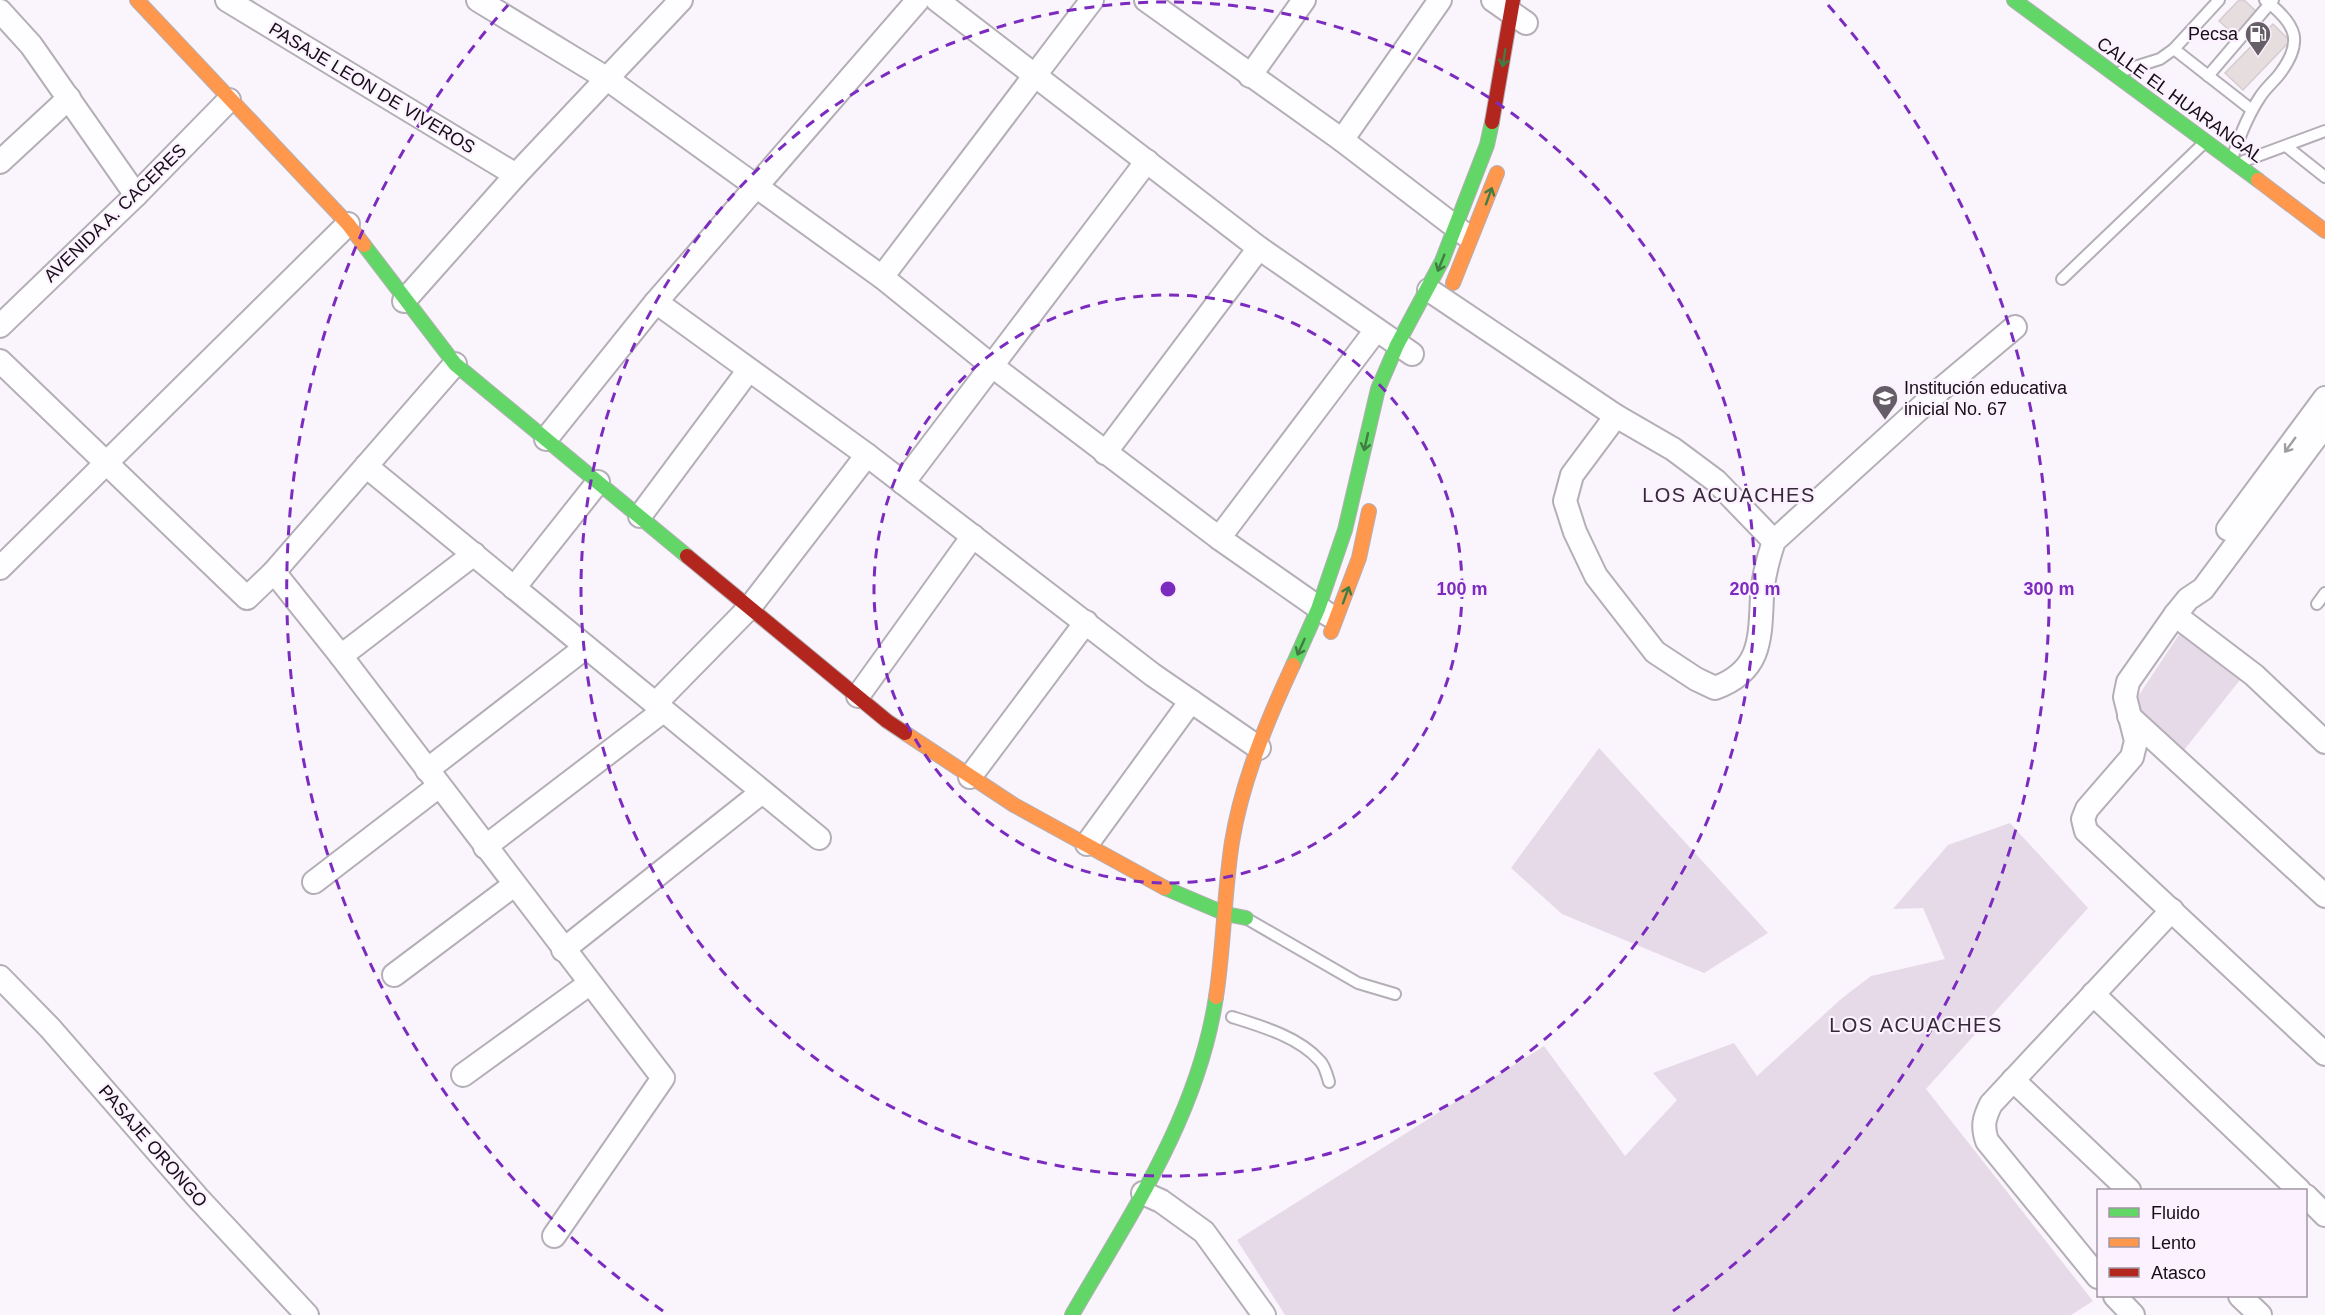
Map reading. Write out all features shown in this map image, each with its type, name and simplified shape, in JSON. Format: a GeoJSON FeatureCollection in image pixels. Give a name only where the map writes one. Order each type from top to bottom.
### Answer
{"type":"FeatureCollection","features":[{"type":"Feature","properties":{"kind":"street","name":"PASAJE LEON DE VIVEROS"},"geometry":{"type":"LineString","coordinates":[[227,0],[516,175]]}},
{"type":"Feature","properties":{"kind":"street"},"geometry":{"type":"LineString","coordinates":[[478,0],[606,78],[882,277],[1105,453],[1219,538],[1328,614]]}},
{"type":"Feature","properties":{"kind":"street"},"geometry":{"type":"LineString","coordinates":[[405,301],[516,175],[681,0]]}},
{"type":"Feature","properties":{"kind":"street"},"geometry":{"type":"LineString","coordinates":[[546,439],[656,302],[918,0]]}},
{"type":"Feature","properties":{"kind":"street"},"geometry":{"type":"LineString","coordinates":[[937,0],[1259,248],[1409,351]]}},
{"type":"Feature","properties":{"kind":"street"},"geometry":{"type":"LineString","coordinates":[[882,277],[1092,0]]}},
{"type":"Feature","properties":{"kind":"street"},"geometry":{"type":"LineString","coordinates":[[1146,0],[1342,140],[1473,239]]}},
{"type":"Feature","properties":{"kind":"street"},"geometry":{"type":"LineString","coordinates":[[1250,76],[1304,0]]}},
{"type":"Feature","properties":{"kind":"street"},"geometry":{"type":"LineString","coordinates":[[1342,140],[1440,0]]}},
{"type":"Feature","properties":{"kind":"street","name":"CALLE EL HUARANGAL"},"geometry":{"type":"LineString","coordinates":[[2014,0],[2235,161],[2325,231]]}},
{"type":"Feature","properties":{"kind":"street"},"geometry":{"type":"LineString","coordinates":[[143,3],[230,100],[348,224],[455,364],[887,721],[1014,805],[1182,897],[1226,914],[1245,918]]}},
{"type":"Feature","properties":{"kind":"street"},"geometry":{"type":"LineString","coordinates":[[0,11],[31,45],[136,195]]}},
{"type":"Feature","properties":{"kind":"street"},"geometry":{"type":"LineString","coordinates":[[1437,299],[1442,261],[1453,226],[1486,145],[1516,14]]}},
{"type":"Feature","properties":{"kind":"street"},"geometry":{"type":"LineString","coordinates":[[0,162],[69,98]]}},
{"type":"Feature","properties":{"kind":"street","name":"AVENIDA A. CACERES"},"geometry":{"type":"LineString","coordinates":[[0,326],[136,195],[230,100]]}},
{"type":"Feature","properties":{"kind":"street"},"geometry":{"type":"LineString","coordinates":[[1323,648],[1344,530],[1378,389],[1409,351],[1473,239],[1502,156]]}},
{"type":"Feature","properties":{"kind":"street"},"geometry":{"type":"LineString","coordinates":[[903,483],[1148,161]]}},
{"type":"Feature","properties":{"kind":"street"},"geometry":{"type":"LineString","coordinates":[[0,568],[348,224]]}},
{"type":"Feature","properties":{"kind":"street"},"geometry":{"type":"LineString","coordinates":[[1105,453],[1259,248]]}},
{"type":"Feature","properties":{"kind":"street"},"geometry":{"type":"LineString","coordinates":[[1437,299],[1616,416],[1673,449],[1716,481],[1774,542]]}},
{"type":"Feature","properties":{"kind":"street"},"geometry":{"type":"LineString","coordinates":[[656,302],[748,371],[867,455],[1191,701],[1259,748]]}},
{"type":"Feature","properties":{"kind":"street"},"geometry":{"type":"LineString","coordinates":[[1616,416],[1572,475],[1565,501],[1575,532],[1596,576],[1656,651],[1696,679],[1715,688],[1729,683],[1743,672],[1755,654],[1762,632],[1762,595],[1774,542],[1940,390],[2015,327]]}},
{"type":"Feature","properties":{"kind":"street"},"geometry":{"type":"LineString","coordinates":[[1219,538],[1376,330]]}},
{"type":"Feature","properties":{"kind":"street"},"geometry":{"type":"LineString","coordinates":[[0,361],[247,598],[274,573],[455,364]]}},
{"type":"Feature","properties":{"kind":"street"},"geometry":{"type":"LineString","coordinates":[[640,516],[748,371]]}},
{"type":"Feature","properties":{"kind":"street"},"geometry":{"type":"LineString","coordinates":[[2182,607],[2192,577],[2325,398]]}},
{"type":"Feature","properties":{"kind":"street"},"geometry":{"type":"LineString","coordinates":[[2325,425],[2203,589],[2182,607],[2128,682],[2125,697],[2136,741],[2132,757],[2087,809],[2083,819],[2086,831],[2325,1054]]}},
{"type":"Feature","properties":{"kind":"street"},"geometry":{"type":"LineString","coordinates":[[485,847],[659,707],[750,607],[867,455]]}},
{"type":"Feature","properties":{"kind":"street"},"geometry":{"type":"LineString","coordinates":[[366,466],[819,838]]}},
{"type":"Feature","properties":{"kind":"street"},"geometry":{"type":"LineString","coordinates":[[514,588],[598,482]]}},
{"type":"Feature","properties":{"kind":"street"},"geometry":{"type":"LineString","coordinates":[[1072,1315],[1156,1199],[1166,1152],[1193,1092],[1207,1047],[1223,950],[1232,842],[1259,748],[1359,558],[1373,495]]}},
{"type":"Feature","properties":{"kind":"street"},"geometry":{"type":"LineString","coordinates":[[858,696],[973,536]]}},
{"type":"Feature","properties":{"kind":"street"},"geometry":{"type":"LineString","coordinates":[[341,656],[474,554]]}},
{"type":"Feature","properties":{"kind":"street"},"geometry":{"type":"LineString","coordinates":[[274,573],[341,656],[563,950],[663,1078],[554,1236]]}},
{"type":"Feature","properties":{"kind":"street"},"geometry":{"type":"LineString","coordinates":[[2182,607],[2325,742]]}},
{"type":"Feature","properties":{"kind":"street"},"geometry":{"type":"LineString","coordinates":[[970,777],[1086,622]]}},
{"type":"Feature","properties":{"kind":"street"},"geometry":{"type":"LineString","coordinates":[[314,882],[586,647]]}},
{"type":"Feature","properties":{"kind":"street"},"geometry":{"type":"LineString","coordinates":[[1087,844],[1191,701]]}},
{"type":"Feature","properties":{"kind":"street"},"geometry":{"type":"LineString","coordinates":[[2129,716],[2325,896]]}},
{"type":"Feature","properties":{"kind":"street"},"geometry":{"type":"LineString","coordinates":[[563,950],[762,792]]}},
{"type":"Feature","properties":{"kind":"street"},"geometry":{"type":"LineString","coordinates":[[394,975],[514,885]]}},
{"type":"Feature","properties":{"kind":"street"},"geometry":{"type":"LineString","coordinates":[[2097,1276],[1987,1141],[1983,1128],[1985,1115],[1991,1104],[2172,910]]}},
{"type":"Feature","properties":{"kind":"street","name":"PASAJE ORONGO"},"geometry":{"type":"LineString","coordinates":[[0,977],[43,1021],[206,1207],[307,1315]]}},
{"type":"Feature","properties":{"kind":"street"},"geometry":{"type":"LineString","coordinates":[[462,1075],[589,984]]}},
{"type":"Feature","properties":{"kind":"street"},"geometry":{"type":"LineString","coordinates":[[2093,994],[2297,1189]]}},
{"type":"Feature","properties":{"kind":"street"},"geometry":{"type":"LineString","coordinates":[[1229,1036],[1233,1012]]}},
{"type":"Feature","properties":{"kind":"street"},"geometry":{"type":"LineString","coordinates":[[2013,1080],[2127,1189]]}},
{"type":"Feature","properties":{"kind":"street"},"geometry":{"type":"LineString","coordinates":[[2307,1197],[2325,1215]]}},
{"type":"Feature","properties":{"kind":"street"},"geometry":{"type":"LineString","coordinates":[[1156,1199],[1204,1232],[1264,1315]]}},
{"type":"Feature","properties":{"kind":"street"},"geometry":{"type":"LineString","coordinates":[[2116,1297],[2133,1315]]}},
{"type":"Feature","properties":{"kind":"street"},"geometry":{"type":"LineString","coordinates":[[2241,1297],[2260,1315]]}},
{"type":"Feature","properties":{"kind":"lane"},"geometry":{"type":"LineString","coordinates":[[2113,74],[2160,59],[2174,49],[2219,0]]}},
{"type":"Feature","properties":{"kind":"lane"},"geometry":{"type":"LineString","coordinates":[[2208,76],[2269,1],[2287,20],[2296,36],[2295,50],[2252,110],[2235,161]]}},
{"type":"Feature","properties":{"kind":"lane"},"geometry":{"type":"LineString","coordinates":[[2174,49],[2252,110]]}},
{"type":"Feature","properties":{"kind":"lane"},"geometry":{"type":"LineString","coordinates":[[2235,161],[2286,146],[2325,131]]}},
{"type":"Feature","properties":{"kind":"lane"},"geometry":{"type":"LineString","coordinates":[[2062,279],[2206,141]]}},
{"type":"Feature","properties":{"kind":"lane"},"geometry":{"type":"LineString","coordinates":[[2286,146],[2325,177]]}},
{"type":"Feature","properties":{"kind":"lane"},"geometry":{"type":"LineString","coordinates":[[2317,604],[2325,593]]}},
{"type":"Feature","properties":{"kind":"lane"},"geometry":{"type":"LineString","coordinates":[[1245,918],[1358,983],[1395,994]]}},
{"type":"Feature","properties":{"kind":"lane"},"geometry":{"type":"LineString","coordinates":[[1233,1012],[1297,1043],[1321,1061],[1329,1082]]}},
{"type":"Feature","properties":{"kind":"shaded area"},"geometry":{"type":"Polygon","coordinates":[[[2180,633],[2240,680],[2184,750],[2133,704],[2180,633]]]}},
{"type":"Feature","properties":{"kind":"shaded area"},"geometry":{"type":"Polygon","coordinates":[[[1599,748],[1768,933],[1704,973],[1562,914],[1511,868],[1599,748]]]}},
{"type":"Feature","properties":{"kind":"shaded area"},"geometry":{"type":"Polygon","coordinates":[[[2010,823],[2088,908],[1926,1089],[2093,1301],[2071,1315],[1285,1315],[1237,1240],[1544,1046],[1625,1156],[1677,1100],[1653,1073],[1734,1043],[1757,1076],[1841,999],[1871,976],[1945,959],[1923,908],[1893,909],[1948,845],[2010,823]]]}},
{"type":"Feature","properties":{"kind":"building","name":"Pecsa"},"geometry":{"type":"Polygon","coordinates":[[[2239,0],[2244,0],[2258,13],[2237,37],[2219,21],[2239,0]]]}},
{"type":"Feature","properties":{"kind":"building","name":"Pecsa"},"geometry":{"type":"Polygon","coordinates":[[[2273,24],[2290,41],[2243,90],[2225,73],[2273,24]]]}},
{"type":"Feature","properties":{"kind":"traffic: fast"},"geometry":{"type":"LineString","coordinates":[[2014,0],[2258,180]]}},
{"type":"Feature","properties":{"kind":"traffic: fast"},"geometry":{"type":"LineString","coordinates":[[1293,665],[1318,609],[1345,530],[1378,389],[1397,345],[1442,261],[1487,145],[1492,122]]}},
{"type":"Feature","properties":{"kind":"traffic: fast"},"geometry":{"type":"LineString","coordinates":[[364,245],[455,364],[687,556]]}},
{"type":"Feature","properties":{"kind":"traffic: fast"},"geometry":{"type":"LineString","coordinates":[[1165,888],[1226,914],[1246,918]]}},
{"type":"Feature","properties":{"kind":"traffic: fast"},"geometry":{"type":"LineString","coordinates":[[1072,1315],[1139,1201],[1178,1123],[1207,1041],[1216,997]]}},
{"type":"Feature","properties":{"kind":"traffic: slow"},"geometry":{"type":"LineString","coordinates":[[137,0],[348,224],[364,245]]}},
{"type":"Feature","properties":{"kind":"traffic: slow"},"geometry":{"type":"LineString","coordinates":[[1453,283],[1497,173]]}},
{"type":"Feature","properties":{"kind":"traffic: slow"},"geometry":{"type":"LineString","coordinates":[[2258,180],[2325,231]]}},
{"type":"Feature","properties":{"kind":"traffic: slow"},"geometry":{"type":"LineString","coordinates":[[1331,632],[1359,558],[1369,511]]}},
{"type":"Feature","properties":{"kind":"traffic: slow"},"geometry":{"type":"LineString","coordinates":[[1216,997],[1229,861],[1236,819],[1256,752],[1293,665]]}},
{"type":"Feature","properties":{"kind":"traffic: slow"},"geometry":{"type":"LineString","coordinates":[[905,733],[1014,805],[1165,888]]}},
{"type":"Feature","properties":{"kind":"traffic: jam"},"geometry":{"type":"LineString","coordinates":[[1492,122],[1513,0]]}},
{"type":"Feature","properties":{"kind":"traffic: jam"},"geometry":{"type":"LineString","coordinates":[[687,556],[887,721],[905,733]]}},
{"type":"Feature","properties":{"kind":"place","name":"Pecsa"},"geometry":{"type":"Point","coordinates":[2258,57]}},
{"type":"Feature","properties":{"kind":"place","name":"Institución educativa inicial No. 67"},"geometry":{"type":"Point","coordinates":[1885,421]}},
{"type":"Feature","properties":{"kind":"district","name":"LOS ACUACHES"},"geometry":{"type":"Point","coordinates":[1729,495]}},
{"type":"Feature","properties":{"kind":"district","name":"LOS ACUACHES"},"geometry":{"type":"Point","coordinates":[1916,1025]}}]}
